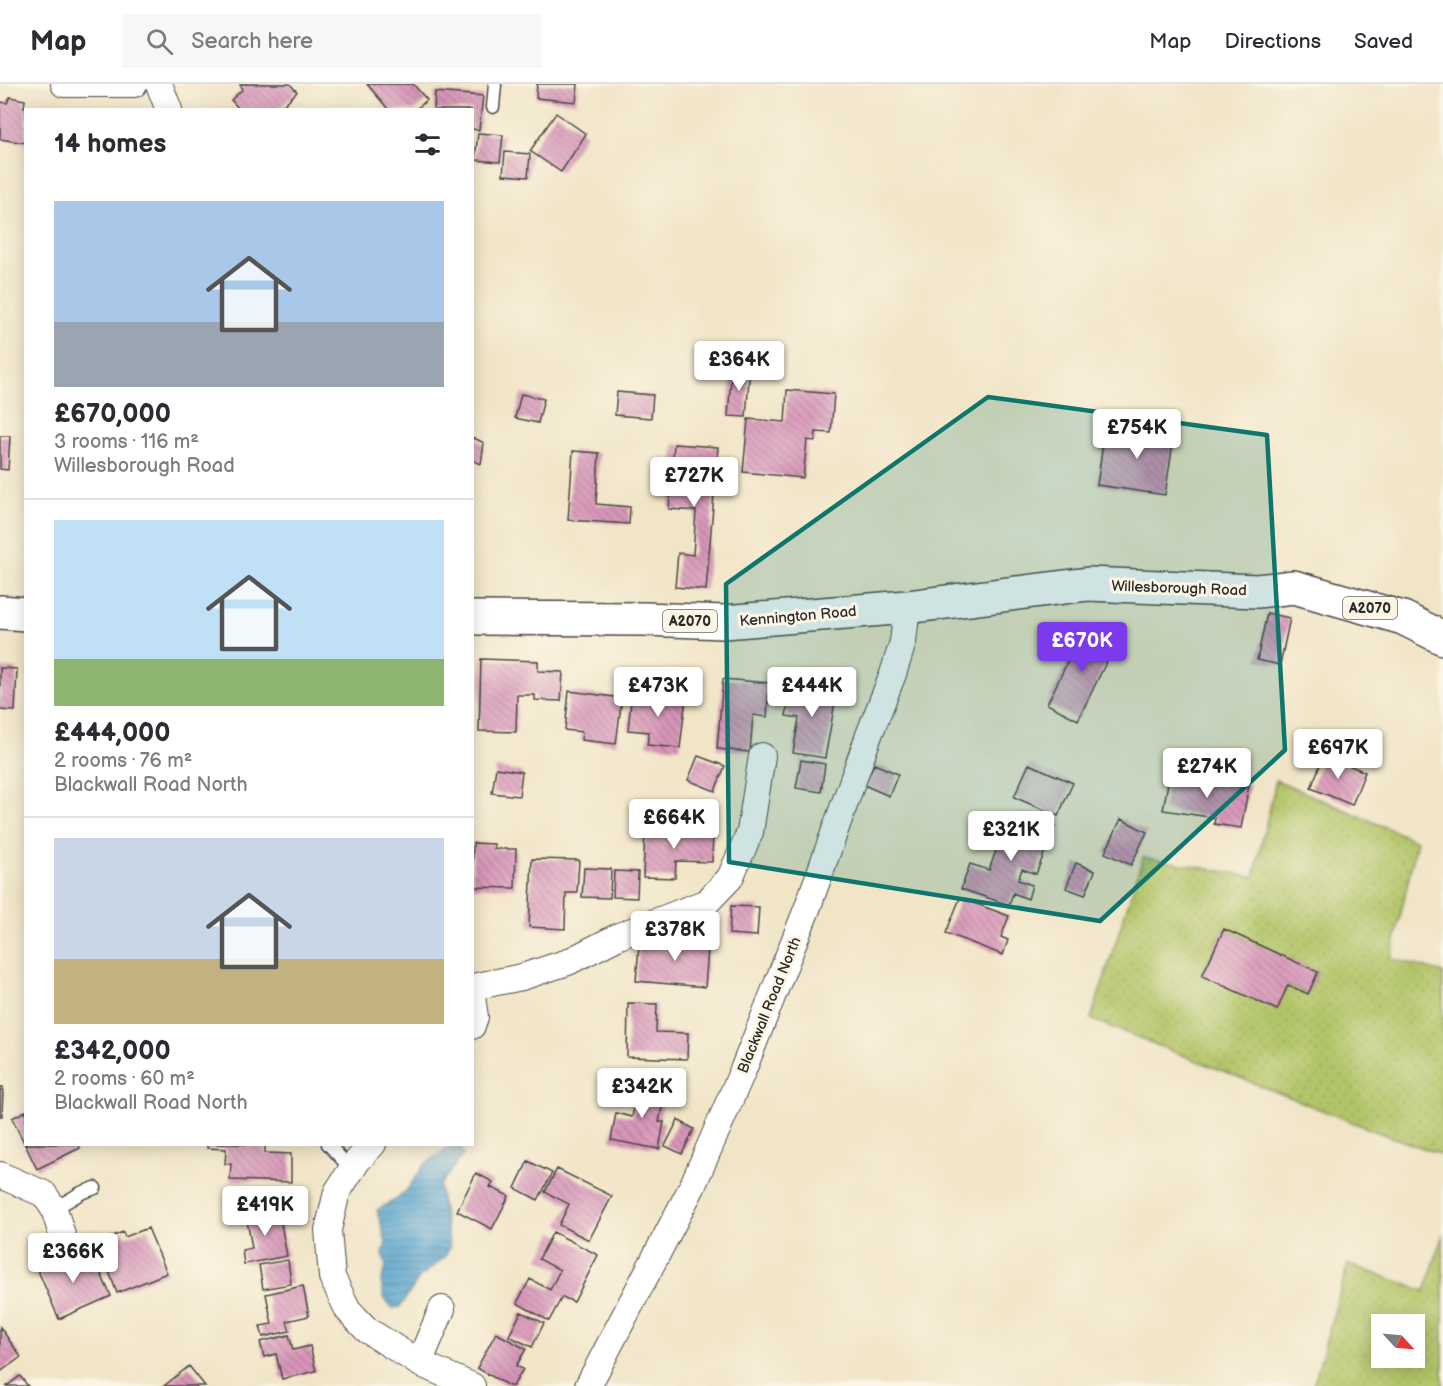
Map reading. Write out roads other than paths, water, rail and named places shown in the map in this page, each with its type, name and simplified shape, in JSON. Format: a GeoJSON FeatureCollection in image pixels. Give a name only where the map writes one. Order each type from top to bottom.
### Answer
{"type":"FeatureCollection","features":[{"type":"Feature","properties":{"kind":"main road","name":"Willesborough Road"},"geometry":{"type":"LineString","coordinates":[[908,607],[1088,584],[1257,591],[1293,587],[1404,618],[1443,638]]}},
{"type":"Feature","properties":{"kind":"main road","name":"Kennington Road"},"geometry":{"type":"LineString","coordinates":[[474,618],[724,622],[908,607]]}},
{"type":"Feature","properties":{"kind":"main road"},"geometry":{"type":"LineString","coordinates":[[0,612],[24,614]]}},
{"type":"Feature","properties":{"kind":"street"},"geometry":{"type":"LineString","coordinates":[[64,84],[134,84]]}},
{"type":"Feature","properties":{"kind":"street"},"geometry":{"type":"LineString","coordinates":[[159,84],[168,108]]}},
{"type":"Feature","properties":{"kind":"street","name":"Blackwall Road North"},"geometry":{"type":"LineString","coordinates":[[588,1386],[692,1187],[743,1070],[807,909],[868,735],[893,674],[903,642],[908,607]]}},
{"type":"Feature","properties":{"kind":"street"},"geometry":{"type":"LineString","coordinates":[[474,987],[522,977],[568,962],[620,936],[707,902],[730,878],[750,832],[762,756]]}},
{"type":"Feature","properties":{"kind":"street"},"geometry":{"type":"LineString","coordinates":[[371,1146],[358,1160],[337,1192],[328,1230],[332,1277],[348,1310],[367,1330],[419,1363],[472,1386]]}},
{"type":"Feature","properties":{"kind":"street"},"geometry":{"type":"LineString","coordinates":[[0,1175],[44,1194],[54,1209],[66,1248]]}},
{"type":"Feature","properties":{"kind":"street"},"geometry":{"type":"LineString","coordinates":[[419,1363],[442,1309]]}},
{"type":"Feature","properties":{"kind":"lane"},"geometry":{"type":"LineString","coordinates":[[493,108],[495,84]]}},
{"type":"Feature","properties":{"kind":"lane"},"geometry":{"type":"LineString","coordinates":[[330,1146],[352,1170]]}},
{"type":"Feature","properties":{"kind":"lane"},"geometry":{"type":"LineString","coordinates":[[54,1209],[81,1193],[95,1188]]}},
{"type":"Feature","properties":{"kind":"water"},"geometry":{"type":"Polygon","coordinates":[[[452,1146],[460,1146],[463,1155],[440,1185],[450,1247],[444,1258],[420,1277],[400,1307],[393,1308],[384,1299],[381,1282],[386,1267],[383,1253],[386,1242],[377,1210],[397,1199],[406,1191],[425,1164],[452,1146]]]}}]}
